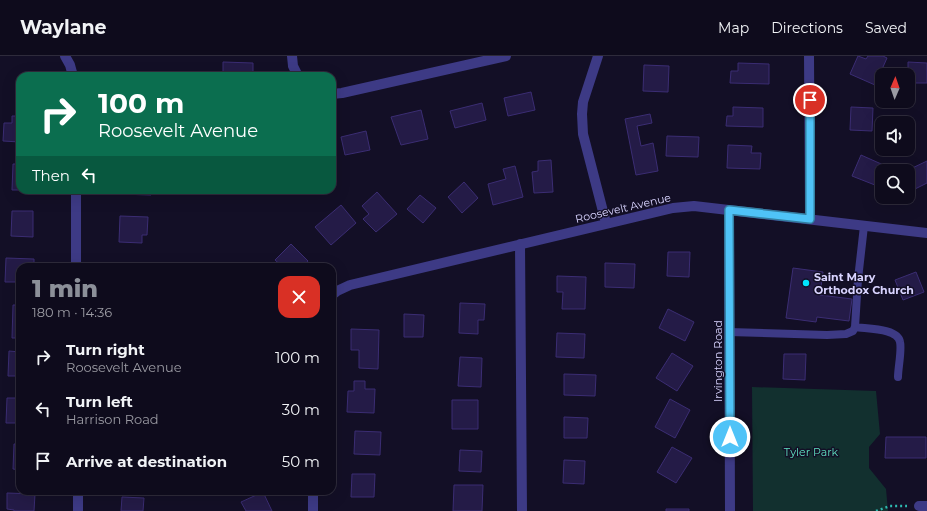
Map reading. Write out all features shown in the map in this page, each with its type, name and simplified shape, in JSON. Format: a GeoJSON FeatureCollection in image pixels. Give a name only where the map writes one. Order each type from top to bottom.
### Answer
{"type":"FeatureCollection","features":[{"type":"Feature","properties":{"kind":"street"},"geometry":{"type":"LineString","coordinates":[[65,56],[72,72]]}},
{"type":"Feature","properties":{"kind":"street"},"geometry":{"type":"LineString","coordinates":[[292,56],[293,66],[296,72]]}},
{"type":"Feature","properties":{"kind":"street"},"geometry":{"type":"LineString","coordinates":[[336,94],[506,56]]}},
{"type":"Feature","properties":{"kind":"street"},"geometry":{"type":"LineString","coordinates":[[598,56],[583,102],[582,114],[583,134],[606,223]]}},
{"type":"Feature","properties":{"kind":"street"},"geometry":{"type":"LineString","coordinates":[[809,56],[810,219]]}},
{"type":"Feature","properties":{"kind":"street"},"geometry":{"type":"LineString","coordinates":[[76,194],[76,263]]}},
{"type":"Feature","properties":{"kind":"street","name":"Roosevelt Avenue"},"geometry":{"type":"LineString","coordinates":[[336,292],[350,285],[673,208],[694,206],[927,233]]}},
{"type":"Feature","properties":{"kind":"street","name":"Irvington Road"},"geometry":{"type":"LineString","coordinates":[[729,210],[730,511]]}},
{"type":"Feature","properties":{"kind":"street"},"geometry":{"type":"LineString","coordinates":[[520,244],[522,511]]}},
{"type":"Feature","properties":{"kind":"street"},"geometry":{"type":"LineString","coordinates":[[78,495],[78,511]]}},
{"type":"Feature","properties":{"kind":"street"},"geometry":{"type":"LineString","coordinates":[[313,495],[313,511]]}},
{"type":"Feature","properties":{"kind":"lane"},"geometry":{"type":"LineString","coordinates":[[729,332],[827,335],[846,334],[853,331],[855,327],[858,279],[864,226]]}},
{"type":"Feature","properties":{"kind":"lane"},"geometry":{"type":"LineString","coordinates":[[855,327],[889,331],[897,336],[900,342],[898,377]]}},
{"type":"Feature","properties":{"kind":"path"},"geometry":{"type":"LineString","coordinates":[[876,511],[890,506],[923,506]]}},
{"type":"Feature","properties":{"kind":"green space","name":"Tyler Park"},"geometry":{"type":"Polygon","coordinates":[[[752,387],[876,391],[880,434],[869,447],[869,468],[886,489],[888,511],[753,511],[752,387]]]}},
{"type":"Feature","properties":{"kind":"building"},"geometry":{"type":"Polygon","coordinates":[[[858,56],[866,59],[868,56],[883,56],[887,58],[883,68],[875,68],[875,85],[850,74],[858,56]]]}},
{"type":"Feature","properties":{"kind":"building"},"geometry":{"type":"Polygon","coordinates":[[[223,62],[253,63],[253,72],[223,72],[223,62]]]}},
{"type":"Feature","properties":{"kind":"building"},"geometry":{"type":"Polygon","coordinates":[[[908,62],[927,63],[927,83],[915,83],[915,68],[908,68],[908,62]]]}},
{"type":"Feature","properties":{"kind":"building"},"geometry":{"type":"Polygon","coordinates":[[[738,63],[769,64],[769,84],[730,83],[731,71],[738,71],[738,63]]]}},
{"type":"Feature","properties":{"kind":"building"},"geometry":{"type":"Polygon","coordinates":[[[644,65],[669,66],[668,92],[643,91],[644,65]]]}},
{"type":"Feature","properties":{"kind":"building"},"geometry":{"type":"Polygon","coordinates":[[[531,92],[535,110],[508,116],[504,98],[531,92]]]}},
{"type":"Feature","properties":{"kind":"building"},"geometry":{"type":"Polygon","coordinates":[[[482,103],[486,120],[455,128],[450,111],[482,103]]]}},
{"type":"Feature","properties":{"kind":"building"},"geometry":{"type":"Polygon","coordinates":[[[733,107],[763,108],[763,127],[726,126],[727,116],[733,116],[733,107]]]}},
{"type":"Feature","properties":{"kind":"building"},"geometry":{"type":"Polygon","coordinates":[[[851,107],[873,108],[872,131],[850,130],[851,107]]]}},
{"type":"Feature","properties":{"kind":"building"},"geometry":{"type":"Polygon","coordinates":[[[421,110],[428,139],[401,145],[391,117],[421,110]]]}},
{"type":"Feature","properties":{"kind":"building"},"geometry":{"type":"Polygon","coordinates":[[[650,114],[652,123],[637,126],[641,146],[653,143],[658,171],[636,175],[625,119],[650,114]]]}},
{"type":"Feature","properties":{"kind":"building"},"geometry":{"type":"Polygon","coordinates":[[[12,116],[16,116],[16,142],[3,141],[4,123],[12,123],[12,116]]]}},
{"type":"Feature","properties":{"kind":"building"},"geometry":{"type":"Polygon","coordinates":[[[366,131],[370,150],[345,155],[341,137],[366,131]]]}},
{"type":"Feature","properties":{"kind":"building"},"geometry":{"type":"Polygon","coordinates":[[[667,136],[699,137],[698,157],[666,156],[667,136]]]}},
{"type":"Feature","properties":{"kind":"building"},"geometry":{"type":"Polygon","coordinates":[[[728,145],[752,146],[751,153],[761,153],[760,169],[727,168],[728,145]]]}},
{"type":"Feature","properties":{"kind":"building"},"geometry":{"type":"Polygon","coordinates":[[[861,155],[881,164],[875,164],[875,185],[852,176],[861,155]]]}},
{"type":"Feature","properties":{"kind":"building"},"geometry":{"type":"Polygon","coordinates":[[[551,160],[553,192],[534,193],[532,172],[538,171],[538,161],[551,160]]]}},
{"type":"Feature","properties":{"kind":"building"},"geometry":{"type":"Polygon","coordinates":[[[927,161],[927,183],[915,189],[915,167],[927,161]]]}},
{"type":"Feature","properties":{"kind":"building"},"geometry":{"type":"Polygon","coordinates":[[[13,164],[16,164],[16,190],[12,190],[13,164]]]}},
{"type":"Feature","properties":{"kind":"building"},"geometry":{"type":"Polygon","coordinates":[[[515,166],[523,197],[493,205],[488,184],[506,179],[503,169],[515,166]]]}},
{"type":"Feature","properties":{"kind":"building"},"geometry":{"type":"Polygon","coordinates":[[[464,182],[478,198],[462,213],[448,197],[464,182]]]}},
{"type":"Feature","properties":{"kind":"building"},"geometry":{"type":"Polygon","coordinates":[[[377,192],[397,214],[376,232],[363,219],[369,214],[362,206],[377,192]]]}},
{"type":"Feature","properties":{"kind":"building"},"geometry":{"type":"Polygon","coordinates":[[[119,194],[151,194],[151,195],[119,194]]]}},
{"type":"Feature","properties":{"kind":"building"},"geometry":{"type":"Polygon","coordinates":[[[420,195],[436,208],[423,223],[407,209],[420,195]]]}},
{"type":"Feature","properties":{"kind":"building"},"geometry":{"type":"Polygon","coordinates":[[[341,205],[356,223],[331,245],[315,227],[341,205]]]}},
{"type":"Feature","properties":{"kind":"building"},"geometry":{"type":"Polygon","coordinates":[[[12,211],[33,211],[33,237],[11,236],[12,211]]]}},
{"type":"Feature","properties":{"kind":"building"},"geometry":{"type":"Polygon","coordinates":[[[120,216],[148,217],[147,235],[142,235],[142,243],[119,242],[120,216]]]}},
{"type":"Feature","properties":{"kind":"building"},"geometry":{"type":"Polygon","coordinates":[[[291,244],[308,261],[306,263],[278,263],[275,260],[291,244]]]}},
{"type":"Feature","properties":{"kind":"building"},"geometry":{"type":"Polygon","coordinates":[[[668,252],[690,252],[689,277],[667,276],[668,252]]]}},
{"type":"Feature","properties":{"kind":"building"},"geometry":{"type":"Polygon","coordinates":[[[6,258],[34,259],[34,263],[16,263],[16,282],[5,282],[6,258]]]}},
{"type":"Feature","properties":{"kind":"building"},"geometry":{"type":"Polygon","coordinates":[[[605,263],[635,264],[634,288],[605,287],[605,263]]]}},
{"type":"Feature","properties":{"kind":"building","name":"Saint Mary Orthodox Church"},"geometry":{"type":"Polygon","coordinates":[[[793,268],[823,272],[820,295],[852,299],[849,321],[817,317],[816,322],[786,318],[793,268]]]}},
{"type":"Feature","properties":{"kind":"building"},"geometry":{"type":"Polygon","coordinates":[[[916,272],[924,292],[903,300],[895,280],[916,272]]]}},
{"type":"Feature","properties":{"kind":"building"},"geometry":{"type":"Polygon","coordinates":[[[557,276],[586,277],[585,309],[562,309],[563,292],[557,292],[557,276]]]}},
{"type":"Feature","properties":{"kind":"building"},"geometry":{"type":"Polygon","coordinates":[[[460,303],[485,304],[484,320],[478,320],[478,334],[459,333],[460,303]]]}},
{"type":"Feature","properties":{"kind":"building"},"geometry":{"type":"Polygon","coordinates":[[[13,305],[16,305],[16,338],[12,338],[13,305]]]}},
{"type":"Feature","properties":{"kind":"building"},"geometry":{"type":"Polygon","coordinates":[[[668,309],[694,322],[685,341],[659,328],[668,309]]]}},
{"type":"Feature","properties":{"kind":"building"},"geometry":{"type":"Polygon","coordinates":[[[404,314],[424,315],[423,337],[404,337],[404,314]]]}},
{"type":"Feature","properties":{"kind":"building"},"geometry":{"type":"Polygon","coordinates":[[[351,329],[379,330],[378,369],[359,368],[359,350],[351,350],[351,329]]]}},
{"type":"Feature","properties":{"kind":"building"},"geometry":{"type":"Polygon","coordinates":[[[557,333],[585,334],[584,358],[556,357],[557,333]]]}},
{"type":"Feature","properties":{"kind":"building"},"geometry":{"type":"Polygon","coordinates":[[[9,351],[16,352],[16,376],[8,376],[9,351]]]}},
{"type":"Feature","properties":{"kind":"building"},"geometry":{"type":"Polygon","coordinates":[[[672,353],[693,366],[677,391],[656,378],[672,353]]]}},
{"type":"Feature","properties":{"kind":"building"},"geometry":{"type":"Polygon","coordinates":[[[784,354],[806,354],[805,380],[783,379],[784,354]]]}},
{"type":"Feature","properties":{"kind":"building"},"geometry":{"type":"Polygon","coordinates":[[[460,357],[482,358],[481,387],[458,386],[460,357]]]}},
{"type":"Feature","properties":{"kind":"building"},"geometry":{"type":"Polygon","coordinates":[[[564,374],[596,375],[595,396],[564,395],[564,374]]]}},
{"type":"Feature","properties":{"kind":"building"},"geometry":{"type":"Polygon","coordinates":[[[354,381],[365,381],[365,389],[375,389],[374,413],[347,412],[348,391],[354,391],[354,381]]]}},
{"type":"Feature","properties":{"kind":"building"},"geometry":{"type":"Polygon","coordinates":[[[7,398],[16,398],[16,423],[6,423],[7,398]]]}},
{"type":"Feature","properties":{"kind":"building"},"geometry":{"type":"Polygon","coordinates":[[[670,399],[690,410],[675,438],[655,427],[670,399]]]}},
{"type":"Feature","properties":{"kind":"building"},"geometry":{"type":"Polygon","coordinates":[[[452,400],[478,400],[478,429],[452,429],[452,400]]]}},
{"type":"Feature","properties":{"kind":"building"},"geometry":{"type":"Polygon","coordinates":[[[564,417],[588,418],[587,438],[564,438],[564,417]]]}},
{"type":"Feature","properties":{"kind":"building"},"geometry":{"type":"Polygon","coordinates":[[[355,431],[381,432],[380,455],[354,454],[355,431]]]}},
{"type":"Feature","properties":{"kind":"building"},"geometry":{"type":"Polygon","coordinates":[[[886,437],[926,437],[926,458],[885,458],[886,437]]]}},
{"type":"Feature","properties":{"kind":"building"},"geometry":{"type":"Polygon","coordinates":[[[14,444],[16,444],[16,469],[13,469],[14,444]]]}},
{"type":"Feature","properties":{"kind":"building"},"geometry":{"type":"Polygon","coordinates":[[[672,447],[692,458],[676,483],[657,472],[672,447]]]}},
{"type":"Feature","properties":{"kind":"building"},"geometry":{"type":"Polygon","coordinates":[[[460,450],[482,451],[481,472],[459,471],[460,450]]]}},
{"type":"Feature","properties":{"kind":"building"},"geometry":{"type":"Polygon","coordinates":[[[564,460],[585,461],[584,484],[563,483],[564,460]]]}},
{"type":"Feature","properties":{"kind":"building"},"geometry":{"type":"Polygon","coordinates":[[[352,474],[375,474],[374,497],[351,497],[352,474]]]}},
{"type":"Feature","properties":{"kind":"building"},"geometry":{"type":"Polygon","coordinates":[[[454,485],[483,485],[482,511],[453,511],[454,485]]]}},
{"type":"Feature","properties":{"kind":"building"},"geometry":{"type":"Polygon","coordinates":[[[7,493],[16,493],[16,495],[35,495],[34,511],[14,511],[7,509],[7,493]]]}},
{"type":"Feature","properties":{"kind":"building"},"geometry":{"type":"Polygon","coordinates":[[[256,495],[264,495],[272,511],[246,511],[241,502],[256,495]]]}},
{"type":"Feature","properties":{"kind":"building"},"geometry":{"type":"Polygon","coordinates":[[[122,497],[144,498],[143,511],[121,511],[122,497]]]}},
{"type":"Feature","properties":{"kind":"building"},"geometry":{"type":"Polygon","coordinates":[[[666,509],[689,509],[689,511],[666,511],[666,509]]]}},
{"type":"Feature","properties":{"kind":"place","name":"Saint Mary Orthodox Church"},"geometry":{"type":"Point","coordinates":[806,283]}},
{"type":"Feature","properties":{"kind":"route"},"geometry":{"type":"LineString","coordinates":[[730,437],[729,210],[810,219],[810,100]]}}]}
